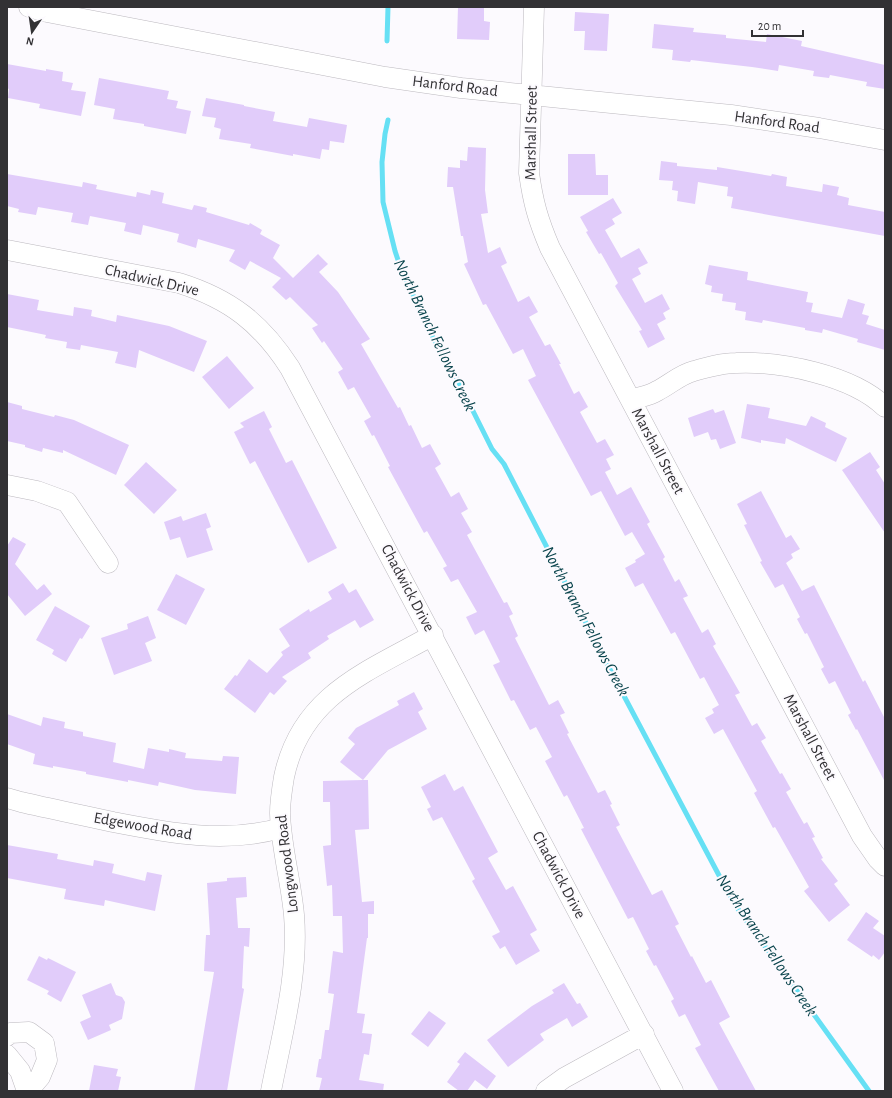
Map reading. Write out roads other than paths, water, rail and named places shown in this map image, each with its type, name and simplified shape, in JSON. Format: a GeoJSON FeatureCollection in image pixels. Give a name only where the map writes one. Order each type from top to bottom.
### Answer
{"type":"FeatureCollection","features":[{"type":"Feature","properties":{"kind":"street","name":"Hanford Road"},"geometry":{"type":"LineString","coordinates":[[29,7],[47,12],[385,77],[531,96],[731,115],[819,128],[885,140]]}},
{"type":"Feature","properties":{"kind":"street","name":"Marshall Street"},"geometry":{"type":"LineString","coordinates":[[534,7],[529,173],[532,197],[538,220],[550,248],[862,836],[878,859],[885,866]]}},
{"type":"Feature","properties":{"kind":"street","name":"Chadwick Drive"},"geometry":{"type":"LineString","coordinates":[[7,250],[180,283],[213,296],[244,315],[270,340],[290,368],[673,1091]]}},
{"type":"Feature","properties":{"kind":"street"},"geometry":{"type":"LineString","coordinates":[[631,400],[655,392],[692,371],[712,366],[735,363],[758,363],[793,368],[838,379],[870,395],[885,407]]}},
{"type":"Feature","properties":{"kind":"street"},"geometry":{"type":"LineString","coordinates":[[7,485],[37,491],[68,502],[108,563]]}},
{"type":"Feature","properties":{"kind":"street","name":"Longwood Road"},"geometry":{"type":"LineString","coordinates":[[271,1091],[289,998],[293,968],[294,915],[281,828],[281,794],[287,765],[299,735],[314,712],[330,697],[347,683],[433,636]]}},
{"type":"Feature","properties":{"kind":"street","name":"Edgewood Road"},"geometry":{"type":"LineString","coordinates":[[7,798],[144,828],[188,835],[223,837],[255,835],[281,828]]}},
{"type":"Feature","properties":{"kind":"street"},"geometry":{"type":"LineString","coordinates":[[7,1036],[10,1033],[29,1032],[44,1043],[47,1060],[40,1077],[28,1091],[20,1071],[7,1055]]}},
{"type":"Feature","properties":{"kind":"street"},"geometry":{"type":"LineString","coordinates":[[546,1091],[564,1078],[644,1034]]}},
{"type":"Feature","properties":{"kind":"waterway","name":"North Branch Fellows Creek"},"geometry":{"type":"LineString","coordinates":[[387,41],[388,7]]}},
{"type":"Feature","properties":{"kind":"waterway","name":"North Branch Fellows Creek"},"geometry":{"type":"LineString","coordinates":[[388,120],[382,162],[383,202],[395,251],[402,272],[441,354],[453,371],[492,449],[504,464],[606,662],[738,909],[869,1091]]}}]}
